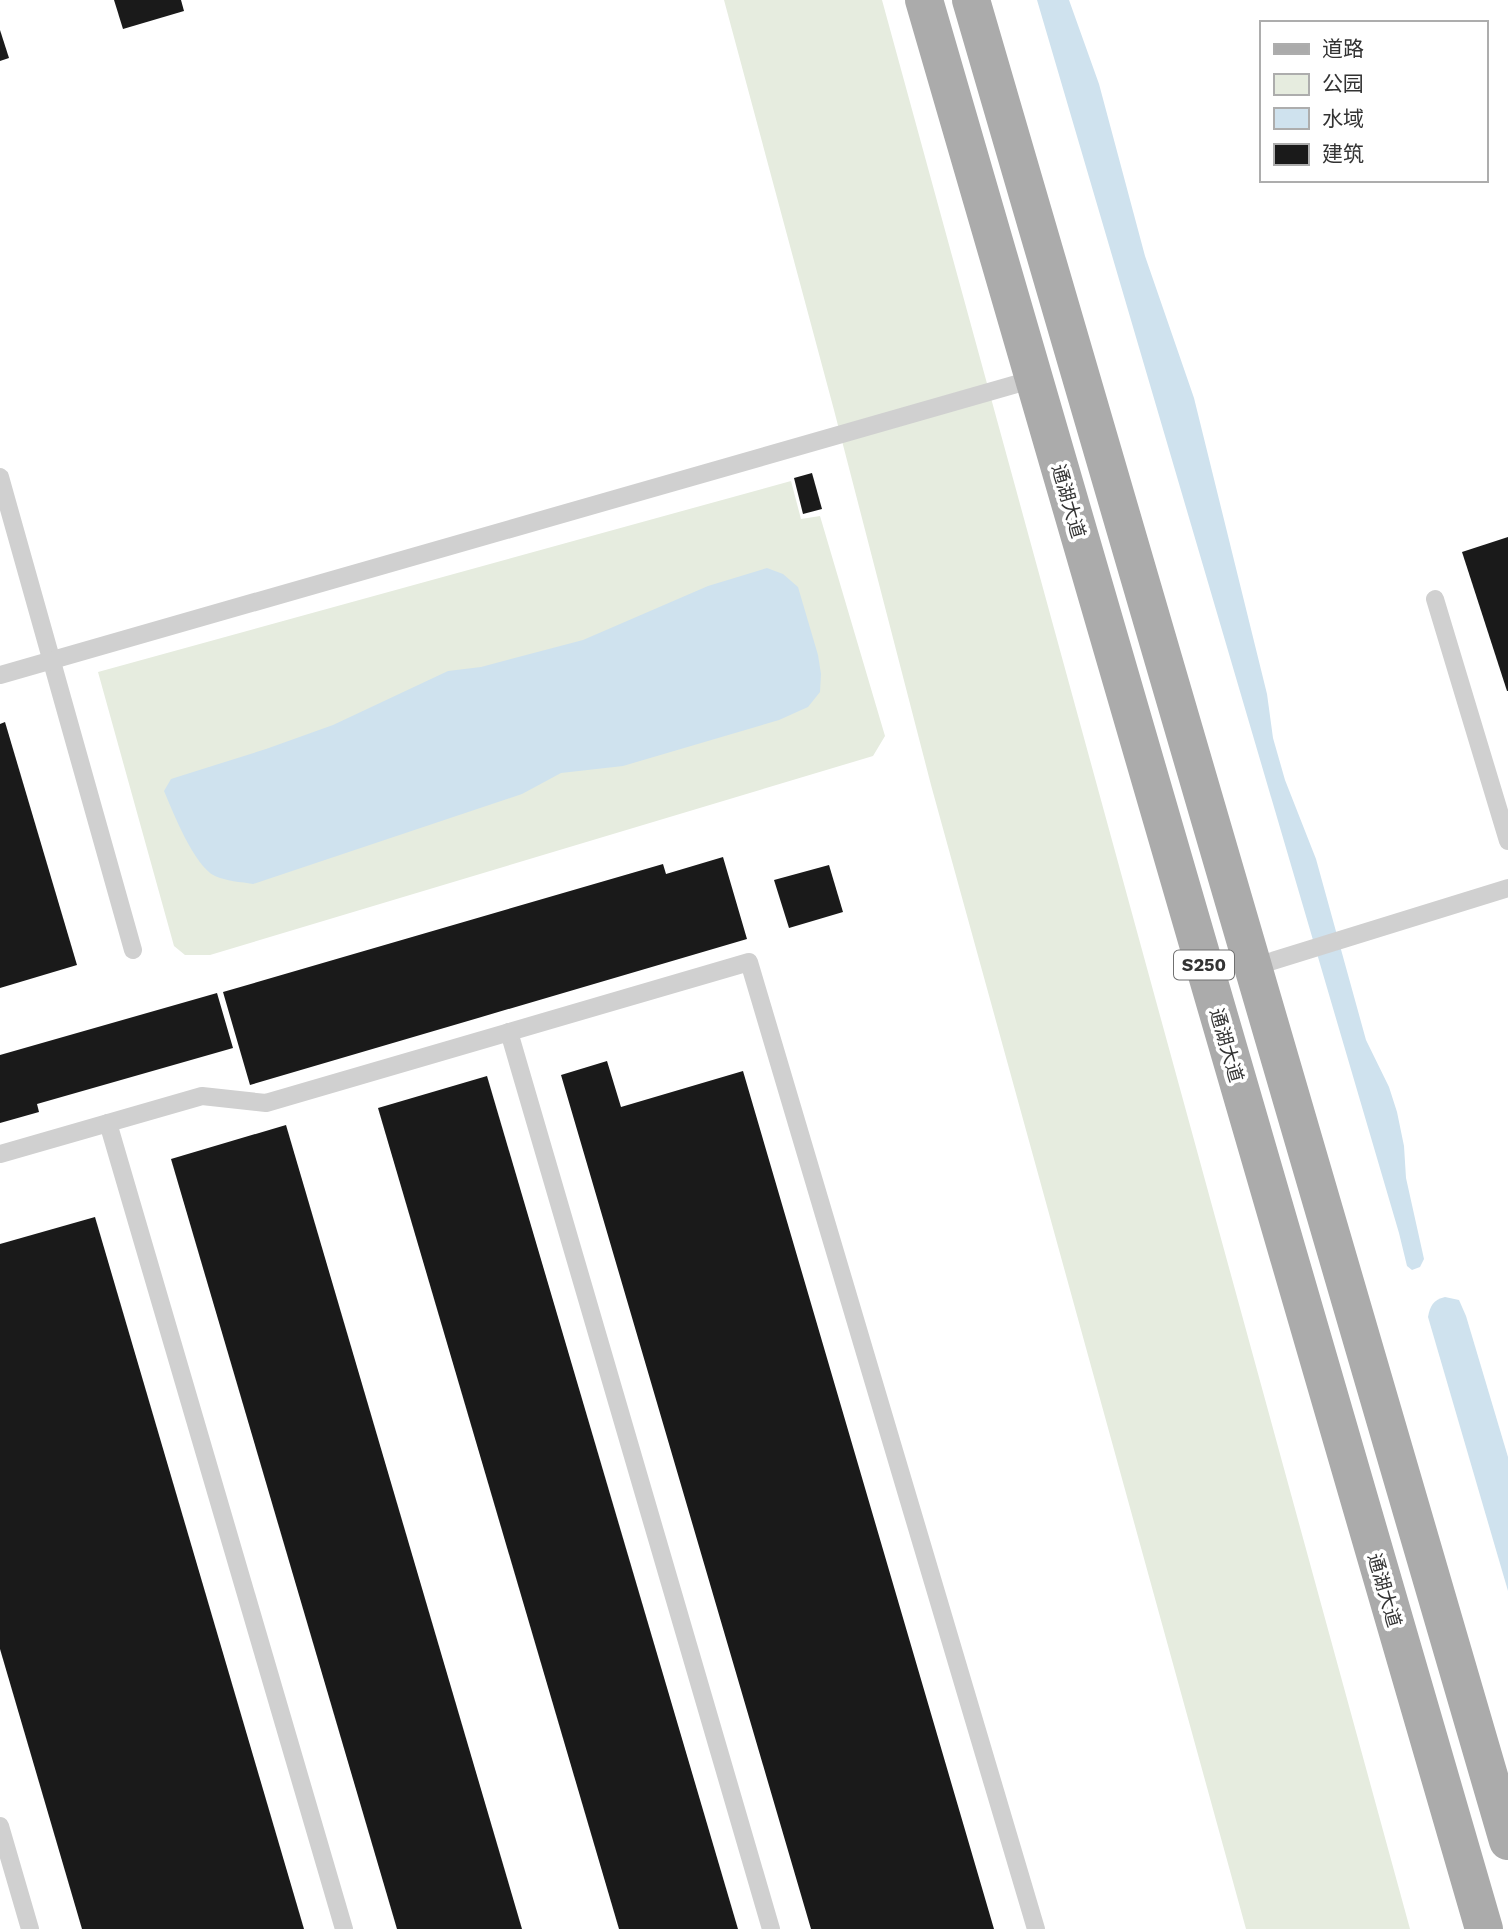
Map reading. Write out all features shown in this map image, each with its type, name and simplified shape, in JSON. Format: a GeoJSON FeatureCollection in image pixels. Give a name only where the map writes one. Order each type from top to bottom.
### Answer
{"type":"FeatureCollection","features":[{"type":"Feature","properties":{"kind":"main road","name":"通湖大道"},"geometry":{"type":"LineString","coordinates":[[924,0],[1484,1929]]}},
{"type":"Feature","properties":{"kind":"main road","name":"S250"},"geometry":{"type":"LineString","coordinates":[[971,0],[1508,1841]]}},
{"type":"Feature","properties":{"kind":"lane"},"geometry":{"type":"LineString","coordinates":[[0,675],[1034,379]]}},
{"type":"Feature","properties":{"kind":"lane"},"geometry":{"type":"LineString","coordinates":[[0,477],[132,950]]}},
{"type":"Feature","properties":{"kind":"lane"},"geometry":{"type":"LineString","coordinates":[[1435,599],[1508,841]]}},
{"type":"Feature","properties":{"kind":"lane"},"geometry":{"type":"LineString","coordinates":[[1253,967],[1508,888]]}},
{"type":"Feature","properties":{"kind":"lane"},"geometry":{"type":"LineString","coordinates":[[0,1154],[202,1096],[265,1103],[749,962],[1036,1929]]}},
{"type":"Feature","properties":{"kind":"lane"},"geometry":{"type":"LineString","coordinates":[[509,1032],[771,1929]]}},
{"type":"Feature","properties":{"kind":"lane"},"geometry":{"type":"LineString","coordinates":[[108,1123],[344,1929]]}},
{"type":"Feature","properties":{"kind":"lane"},"geometry":{"type":"LineString","coordinates":[[0,1826],[30,1929]]}},
{"type":"Feature","properties":{"kind":"green space"},"geometry":{"type":"Polygon","coordinates":[[[724,0],[882,0],[1410,1929],[1246,1929],[931,785],[724,0]]]}},
{"type":"Feature","properties":{"kind":"green space"},"geometry":{"type":"Polygon","coordinates":[[[791,481],[801,519],[820,516],[885,736],[873,756],[210,955],[185,955],[174,946],[98,672],[791,481]]]}},
{"type":"Feature","properties":{"kind":"water"},"geometry":{"type":"Polygon","coordinates":[[[1037,0],[1069,0],[1099,84],[1145,256],[1194,398],[1267,694],[1273,738],[1285,780],[1316,859],[1366,1040],[1389,1087],[1397,1112],[1404,1146],[1406,1178],[1424,1259],[1420,1267],[1412,1270],[1407,1266],[1037,0]]]}},
{"type":"Feature","properties":{"kind":"water"},"geometry":{"type":"Polygon","coordinates":[[[767,568],[783,574],[798,587],[821,674],[820,692],[808,707],[779,720],[623,766],[561,773],[522,794],[253,884],[224,879],[207,870],[185,838],[164,791],[171,779],[333,725],[448,671],[481,667],[583,640],[708,586],[767,568]]]}},
{"type":"Feature","properties":{"kind":"water"},"geometry":{"type":"Polygon","coordinates":[[[1445,1297],[1459,1300],[1466,1316],[1508,1457],[1508,1591],[1428,1317],[1433,1304],[1445,1297]]]}},
{"type":"Feature","properties":{"kind":"building"},"geometry":{"type":"Polygon","coordinates":[[[114,0],[181,0],[184,11],[123,29],[114,0]]]}},
{"type":"Feature","properties":{"kind":"building"},"geometry":{"type":"Polygon","coordinates":[[[0,30],[9,58],[0,61],[0,30]]]}},
{"type":"Feature","properties":{"kind":"building"},"geometry":{"type":"Polygon","coordinates":[[[812,473],[822,509],[803,514],[794,478],[812,473]]]}},
{"type":"Feature","properties":{"kind":"building"},"geometry":{"type":"Polygon","coordinates":[[[1508,537],[1508,691],[1507,691],[1462,552],[1508,537]]]}},
{"type":"Feature","properties":{"kind":"building"},"geometry":{"type":"Polygon","coordinates":[[[5,722],[77,965],[0,988],[0,724],[5,722]]]}},
{"type":"Feature","properties":{"kind":"building"},"geometry":{"type":"Polygon","coordinates":[[[723,857],[747,939],[250,1085],[223,992],[663,864],[666,874],[723,857]]]}},
{"type":"Feature","properties":{"kind":"building"},"geometry":{"type":"Polygon","coordinates":[[[829,865],[843,912],[789,928],[774,880],[829,865]]]}},
{"type":"Feature","properties":{"kind":"building"},"geometry":{"type":"Polygon","coordinates":[[[217,993],[233,1048],[37,1104],[39,1112],[0,1123],[0,1055],[217,993]]]}},
{"type":"Feature","properties":{"kind":"building"},"geometry":{"type":"Polygon","coordinates":[[[607,1061],[621,1107],[743,1071],[994,1929],[811,1929],[561,1075],[607,1061]]]}},
{"type":"Feature","properties":{"kind":"building"},"geometry":{"type":"Polygon","coordinates":[[[487,1076],[738,1929],[619,1929],[378,1108],[487,1076]]]}},
{"type":"Feature","properties":{"kind":"building"},"geometry":{"type":"Polygon","coordinates":[[[286,1125],[522,1929],[397,1929],[171,1159],[286,1125]]]}},
{"type":"Feature","properties":{"kind":"building"},"geometry":{"type":"Polygon","coordinates":[[[95,1217],[304,1929],[82,1929],[0,1649],[0,1244],[95,1217]]]}}]}
